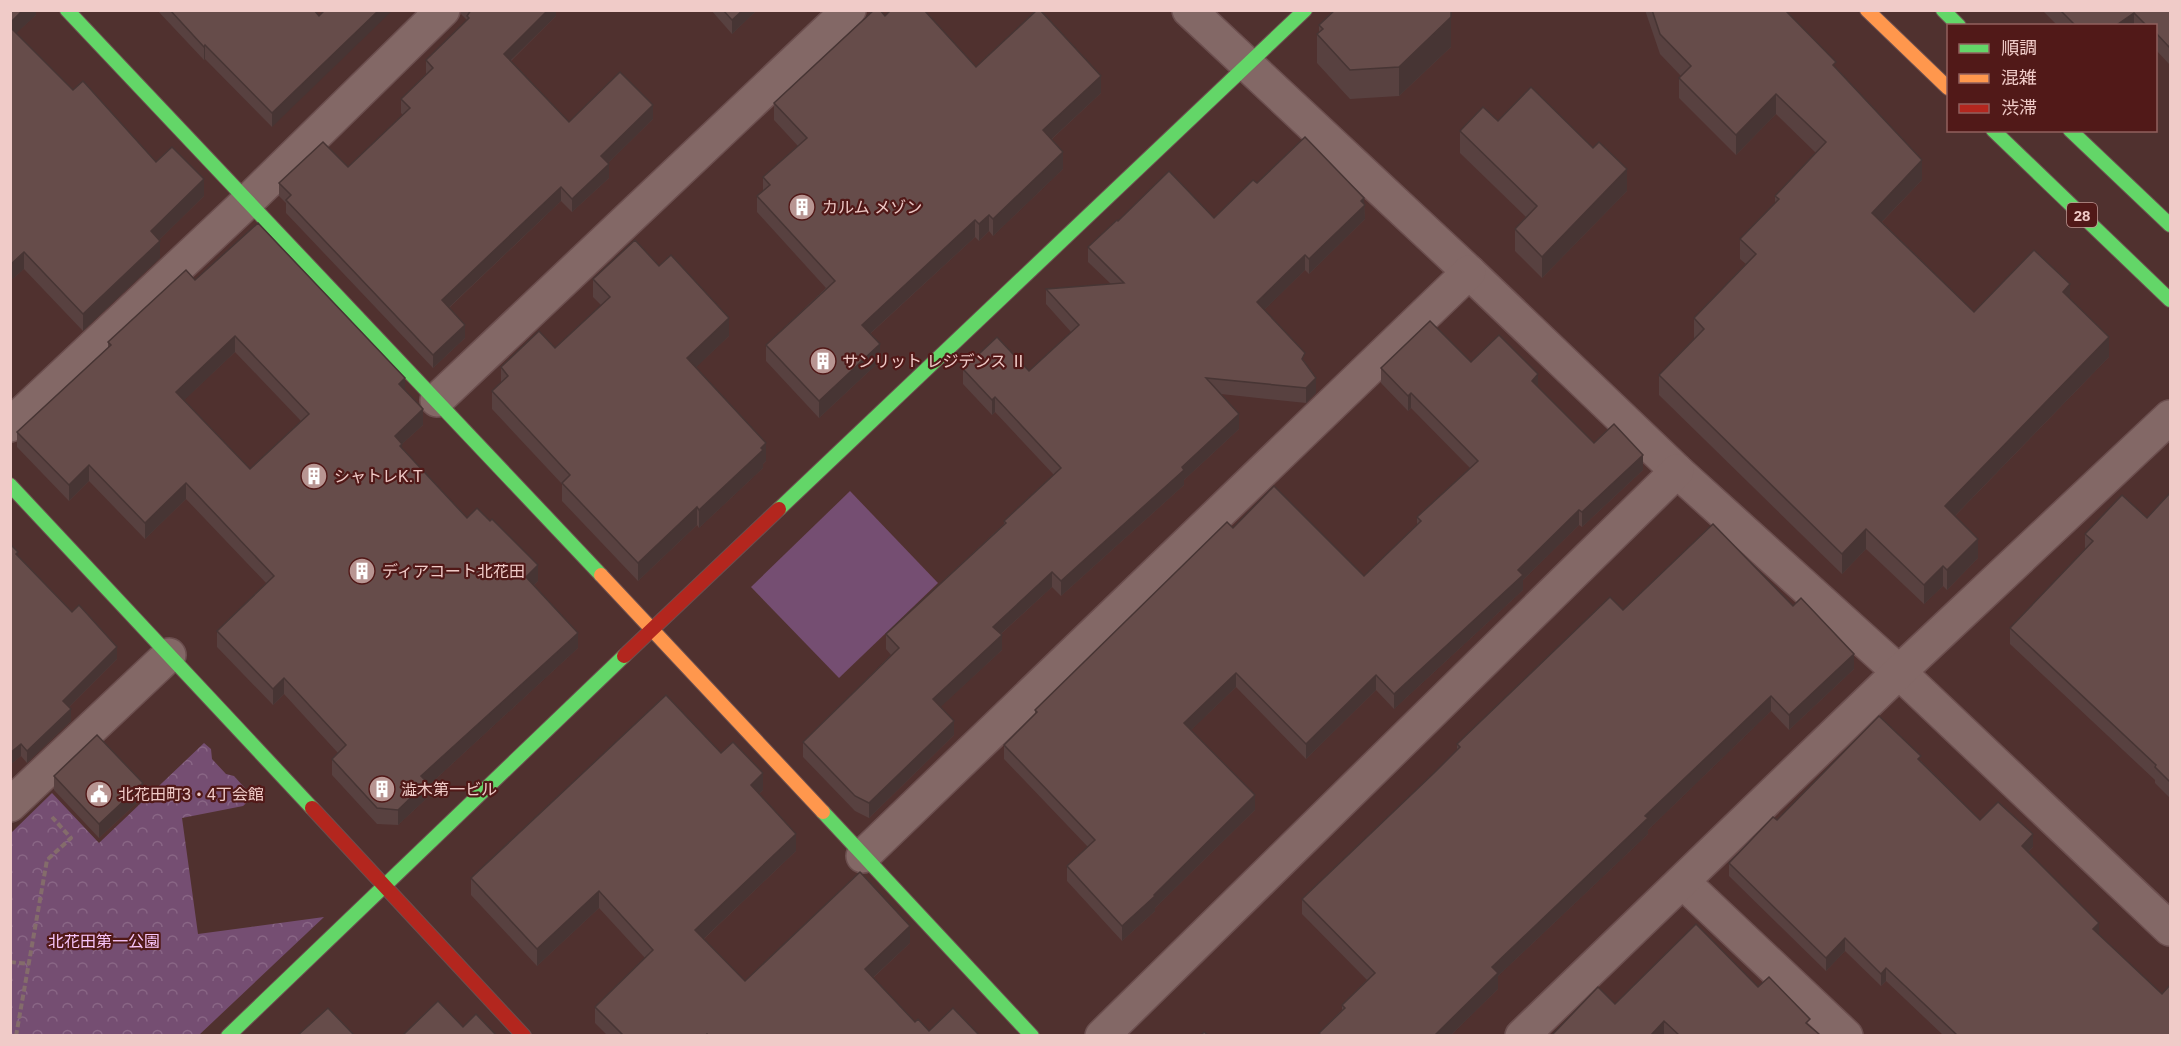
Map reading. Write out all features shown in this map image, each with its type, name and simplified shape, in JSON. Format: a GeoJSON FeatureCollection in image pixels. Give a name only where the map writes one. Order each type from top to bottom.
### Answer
{"type":"FeatureCollection","features":[{"type":"Feature","properties":{"kind":"street"},"geometry":{"type":"LineString","coordinates":[[67,10],[437,400],[1032,1035]]}},
{"type":"Feature","properties":{"kind":"street"},"geometry":{"type":"LineString","coordinates":[[10,425],[247,202],[443,10]]}},
{"type":"Feature","properties":{"kind":"street"},"geometry":{"type":"LineString","coordinates":[[437,400],[849,10]]}},
{"type":"Feature","properties":{"kind":"street"},"geometry":{"type":"LineString","coordinates":[[1189,10],[1469,272],[1677,471],[1899,672],[2170,929]]}},
{"type":"Feature","properties":{"kind":"street"},"geometry":{"type":"LineString","coordinates":[[228,1035],[1305,10]]}},
{"type":"Feature","properties":{"kind":"street"},"geometry":{"type":"LineString","coordinates":[[1867,10],[1947,87]]}},
{"type":"Feature","properties":{"kind":"street"},"geometry":{"type":"LineString","coordinates":[[1943,10],[1957,24]]}},
{"type":"Feature","properties":{"kind":"street","name":"28"},"geometry":{"type":"LineString","coordinates":[[1995,132],[2170,300]]}},
{"type":"Feature","properties":{"kind":"street"},"geometry":{"type":"LineString","coordinates":[[2072,132],[2170,225]]}},
{"type":"Feature","properties":{"kind":"street"},"geometry":{"type":"LineString","coordinates":[[863,856],[1469,272]]}},
{"type":"Feature","properties":{"kind":"street"},"geometry":{"type":"LineString","coordinates":[[1522,1035],[1899,672],[2170,417]]}},
{"type":"Feature","properties":{"kind":"street"},"geometry":{"type":"LineString","coordinates":[[1102,1035],[1677,471]]}},
{"type":"Feature","properties":{"kind":"street"},"geometry":{"type":"LineString","coordinates":[[10,486],[524,1035]]}},
{"type":"Feature","properties":{"kind":"street"},"geometry":{"type":"LineString","coordinates":[[19,797],[169,655]]}},
{"type":"Feature","properties":{"kind":"street"},"geometry":{"type":"LineString","coordinates":[[1683,882],[1846,1035]]}},
{"type":"Feature","properties":{"kind":"path"},"geometry":{"type":"LineString","coordinates":[[16,1035],[47,861],[71,838],[19,797]]}},
{"type":"Feature","properties":{"kind":"path"},"geometry":{"type":"LineString","coordinates":[[10,962],[29,964]]}},
{"type":"Feature","properties":{"kind":"green space"},"geometry":{"type":"Polygon","coordinates":[[[850,491],[938,583],[839,678],[751,587],[850,491]]]}},
{"type":"Feature","properties":{"kind":"green space","name":"北花田第一公園"},"geometry":{"type":"Polygon","coordinates":[[[204,743],[211,749],[212,759],[226,774],[234,776],[253,797],[243,806],[182,818],[198,934],[324,917],[199,1035],[11,1035],[11,833],[52,793],[99,843],[204,743]]]}},
{"type":"Feature","properties":{"kind":"building"},"geometry":{"type":"Polygon","coordinates":[[[10,10],[23,10],[10,23],[10,10]]]}},
{"type":"Feature","properties":{"kind":"building"},"geometry":{"type":"Polygon","coordinates":[[[170,10],[314,10],[319,16],[325,10],[379,10],[272,113],[205,45],[204,47],[170,10]]]}},
{"type":"Feature","properties":{"kind":"building"},"geometry":{"type":"Polygon","coordinates":[[[471,10],[548,10],[504,54],[569,122],[620,72],[653,105],[601,156],[609,164],[572,199],[561,187],[442,300],[465,325],[433,355],[286,200],[291,195],[279,183],[323,142],[348,167],[410,108],[401,99],[433,68],[426,60],[469,18],[467,16],[471,10]]]}},
{"type":"Feature","properties":{"kind":"building"},"geometry":{"type":"Polygon","coordinates":[[[723,10],[743,10],[732,20],[723,10]]]}},
{"type":"Feature","properties":{"kind":"building"},"geometry":{"type":"Polygon","coordinates":[[[874,10],[880,10],[885,16],[891,10],[924,10],[976,67],[1037,10],[1040,10],[1101,76],[1043,130],[1063,152],[993,219],[989,215],[979,224],[975,220],[862,325],[880,344],[819,401],[766,345],[835,281],[757,196],[770,185],[763,177],[807,138],[774,103],[874,10]]]}},
{"type":"Feature","properties":{"kind":"building"},"geometry":{"type":"Polygon","coordinates":[[[1335,10],[1451,10],[1451,17],[1399,67],[1350,70],[1317,34],[1323,29],[1319,25],[1335,10]]]}},
{"type":"Feature","properties":{"kind":"building"},"geometry":{"type":"Polygon","coordinates":[[[1652,10],[1785,10],[1836,62],[1833,65],[1922,160],[1872,213],[1974,312],[2034,250],[2070,284],[2063,292],[2109,337],[1945,506],[1978,539],[1947,570],[1943,566],[1924,585],[1866,529],[1842,554],[1659,375],[1704,329],[1694,318],[1756,254],[1740,239],[1779,199],[1775,196],[1826,142],[1776,94],[1736,135],[1679,78],[1691,66],[1660,34],[1652,10]]]}},
{"type":"Feature","properties":{"kind":"building"},"geometry":{"type":"Polygon","coordinates":[[[2060,10],[2170,10],[2170,48],[2157,34],[2157,24],[2145,24],[2134,13],[2118,24],[2074,24],[2060,10]]]}},
{"type":"Feature","properties":{"kind":"building"},"geometry":{"type":"Polygon","coordinates":[[[10,27],[73,90],[83,81],[156,162],[172,147],[204,179],[151,231],[160,241],[83,314],[24,252],[10,265],[10,27]]]}},
{"type":"Feature","properties":{"kind":"building"},"geometry":{"type":"Polygon","coordinates":[[[1531,87],[1593,148],[1599,142],[1627,169],[1542,257],[1515,229],[1537,206],[1460,131],[1483,107],[1498,121],[1531,87]]]}},
{"type":"Feature","properties":{"kind":"building"},"geometry":{"type":"Polygon","coordinates":[[[1305,137],[1364,198],[1361,201],[1365,205],[1309,259],[1305,255],[1257,302],[1305,353],[1302,359],[1316,378],[1306,388],[1206,378],[1239,414],[1182,467],[1184,470],[1061,581],[1052,572],[993,627],[1002,635],[933,699],[954,721],[869,803],[855,796],[803,742],[899,648],[886,634],[1006,523],[1004,521],[1061,468],[995,397],[992,400],[963,369],[997,337],[1029,371],[1079,325],[1046,289],[1124,283],[1088,247],[1169,171],[1214,218],[1253,180],[1257,183],[1305,137]]]}},
{"type":"Feature","properties":{"kind":"building"},"geometry":{"type":"Polygon","coordinates":[[[258,223],[405,378],[399,384],[423,409],[395,436],[402,444],[400,446],[467,518],[477,508],[490,521],[492,519],[538,565],[526,577],[578,633],[421,776],[427,782],[398,810],[377,808],[332,759],[346,745],[284,678],[273,689],[217,631],[274,576],[186,483],[145,523],[89,465],[69,485],[17,432],[111,345],[108,342],[186,270],[195,280],[258,223]],[[235,336],[176,392],[250,469],[309,414],[235,336]]]}},
{"type":"Feature","properties":{"kind":"building"},"geometry":{"type":"Polygon","coordinates":[[[635,240],[659,266],[671,255],[729,318],[687,358],[766,443],[761,448],[763,450],[699,510],[697,507],[638,563],[562,483],[570,475],[492,391],[508,376],[501,367],[539,331],[555,348],[610,297],[593,279],[635,240]]]}},
{"type":"Feature","properties":{"kind":"building"},"geometry":{"type":"Polygon","coordinates":[[[1430,321],[1471,362],[1499,335],[1538,374],[1532,381],[1594,443],[1614,424],[1643,455],[1582,512],[1579,510],[1518,570],[1523,575],[1394,694],[1376,675],[1306,744],[1236,673],[1184,723],[1255,795],[1122,926],[1067,866],[1095,840],[1004,745],[1037,712],[1035,710],[1227,522],[1233,528],[1274,486],[1364,576],[1421,521],[1417,517],[1478,461],[1411,393],[1408,396],[1381,368],[1430,321]]]}},
{"type":"Feature","properties":{"kind":"building"},"geometry":{"type":"Polygon","coordinates":[[[2170,493],[2170,782],[2155,767],[2156,765],[2010,628],[2093,541],[2085,534],[2122,495],[2147,518],[2170,493]]]}},
{"type":"Feature","properties":{"kind":"building"},"geometry":{"type":"Polygon","coordinates":[[[1713,524],[1793,606],[1801,598],[1854,654],[1789,715],[1771,696],[1645,816],[1648,818],[1492,967],[1498,973],[1435,1035],[1321,1035],[1319,1033],[1345,1008],[1342,1005],[1375,973],[1302,899],[1434,773],[1460,747],[1457,744],[1610,597],[1623,610],[1713,524]]]}},
{"type":"Feature","properties":{"kind":"building"},"geometry":{"type":"Polygon","coordinates":[[[10,544],[18,552],[16,554],[72,612],[79,605],[117,647],[63,701],[71,709],[27,751],[21,744],[10,753],[10,544]]]}},
{"type":"Feature","properties":{"kind":"building"},"geometry":{"type":"Polygon","coordinates":[[[666,695],[721,753],[733,742],[763,773],[751,785],[796,834],[695,930],[745,981],[860,872],[910,926],[865,969],[915,1022],[918,1019],[929,1031],[953,1008],[979,1035],[623,1035],[595,1007],[653,950],[599,891],[537,949],[471,878],[666,695]]]}},
{"type":"Feature","properties":{"kind":"building"},"geometry":{"type":"Polygon","coordinates":[[[1879,716],[1921,756],[1918,759],[1980,820],[1998,802],[2033,834],[2022,846],[2099,923],[2093,929],[2162,994],[2170,985],[2170,1035],[1957,1035],[1886,968],[1881,974],[1845,938],[1826,958],[1729,863],[1773,817],[1777,820],[1879,716]]]}},
{"type":"Feature","properties":{"kind":"building","name":"北花田町3・4丁会館"},"geometry":{"type":"Polygon","coordinates":[[[97,735],[143,783],[99,824],[54,776],[97,735]]]}},
{"type":"Feature","properties":{"kind":"building"},"geometry":{"type":"Polygon","coordinates":[[[1696,924],[1758,987],[1769,977],[1810,1019],[1806,1023],[1820,1035],[1679,1035],[1664,1021],[1651,1035],[1552,1035],[1598,987],[1615,1004],[1696,924]]]}},
{"type":"Feature","properties":{"kind":"building"},"geometry":{"type":"Polygon","coordinates":[[[438,1001],[463,1027],[476,1014],[496,1035],[403,1035],[438,1001]]]}},
{"type":"Feature","properties":{"kind":"building"},"geometry":{"type":"Polygon","coordinates":[[[328,1008],[354,1035],[298,1035],[328,1008]]]}},
{"type":"Feature","properties":{"kind":"traffic: fast"},"geometry":{"type":"LineString","coordinates":[[67,10],[601,575]]}},
{"type":"Feature","properties":{"kind":"traffic: fast"},"geometry":{"type":"LineString","coordinates":[[779,509],[1305,10]]}},
{"type":"Feature","properties":{"kind":"traffic: fast"},"geometry":{"type":"LineString","coordinates":[[1943,10],[1957,24]]}},
{"type":"Feature","properties":{"kind":"traffic: fast"},"geometry":{"type":"LineString","coordinates":[[1995,132],[2170,300]]}},
{"type":"Feature","properties":{"kind":"traffic: fast"},"geometry":{"type":"LineString","coordinates":[[2072,132],[2170,225]]}},
{"type":"Feature","properties":{"kind":"traffic: fast"},"geometry":{"type":"LineString","coordinates":[[10,485],[312,808]]}},
{"type":"Feature","properties":{"kind":"traffic: fast"},"geometry":{"type":"LineString","coordinates":[[228,1036],[624,656]]}},
{"type":"Feature","properties":{"kind":"traffic: fast"},"geometry":{"type":"LineString","coordinates":[[823,812],[1032,1036]]}},
{"type":"Feature","properties":{"kind":"traffic: slow"},"geometry":{"type":"LineString","coordinates":[[1867,10],[1947,87]]}},
{"type":"Feature","properties":{"kind":"traffic: slow"},"geometry":{"type":"LineString","coordinates":[[601,575],[823,812]]}},
{"type":"Feature","properties":{"kind":"traffic: jam"},"geometry":{"type":"LineString","coordinates":[[624,656],[779,509]]}},
{"type":"Feature","properties":{"kind":"traffic: jam"},"geometry":{"type":"LineString","coordinates":[[312,808],[524,1036]]}},
{"type":"Feature","properties":{"kind":"place","name":"カルム メゾン"},"geometry":{"type":"Point","coordinates":[802,207]}},
{"type":"Feature","properties":{"kind":"place","name":"サンリット レジデンス Ⅱ"},"geometry":{"type":"Point","coordinates":[823,361]}},
{"type":"Feature","properties":{"kind":"place","name":"シャトレK.T"},"geometry":{"type":"Point","coordinates":[314,476]}},
{"type":"Feature","properties":{"kind":"place","name":"ディアコート北花田"},"geometry":{"type":"Point","coordinates":[362,571]}},
{"type":"Feature","properties":{"kind":"place","name":"澁木第一ビル"},"geometry":{"type":"Point","coordinates":[382,789]}},
{"type":"Feature","properties":{"kind":"place","name":"北花田町3・4丁会館"},"geometry":{"type":"Point","coordinates":[99,794]}}]}
